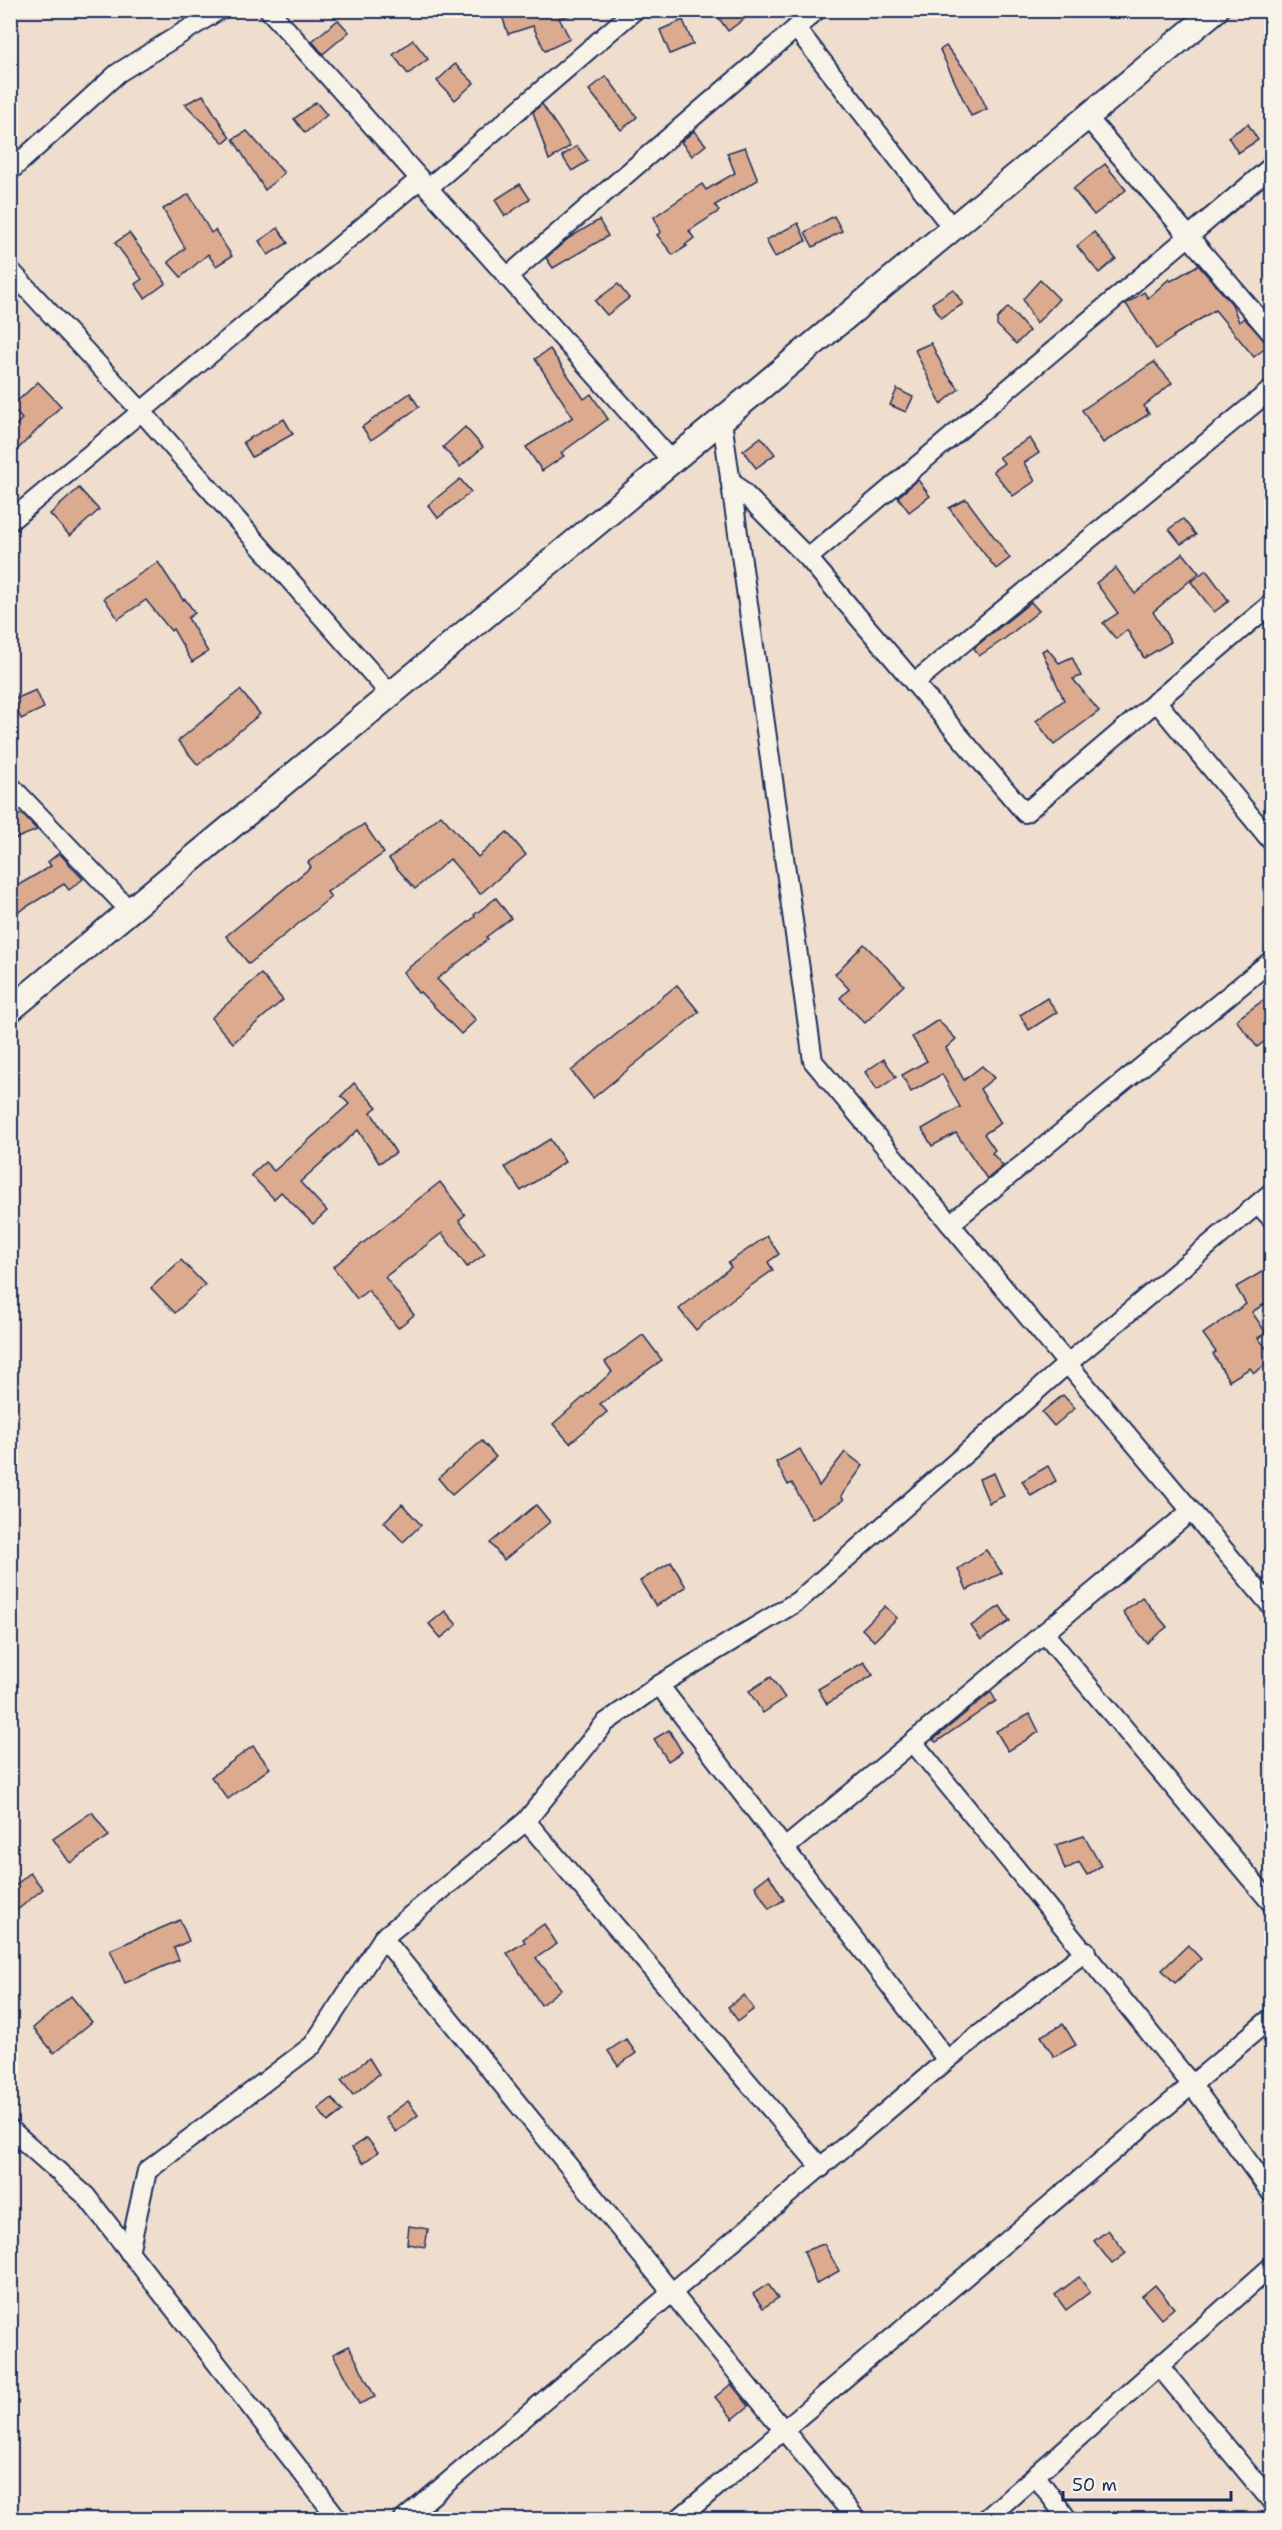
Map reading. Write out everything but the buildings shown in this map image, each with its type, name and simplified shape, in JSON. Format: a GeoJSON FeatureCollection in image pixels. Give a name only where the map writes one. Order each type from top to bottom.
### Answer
{"type":"FeatureCollection","features":[{"type":"Feature","properties":{"kind":"main road"},"geometry":{"type":"LineString","coordinates":[[10,1010],[1216,10]]}},
{"type":"Feature","properties":{"kind":"street"},"geometry":{"type":"LineString","coordinates":[[10,171],[118,73],[219,10]]}},
{"type":"Feature","properties":{"kind":"street"},"geometry":{"type":"LineString","coordinates":[[269,10],[673,462]]}},
{"type":"Feature","properties":{"kind":"street"},"geometry":{"type":"LineString","coordinates":[[10,521],[635,10]]}},
{"type":"Feature","properties":{"kind":"street"},"geometry":{"type":"LineString","coordinates":[[507,277],[817,10]]}},
{"type":"Feature","properties":{"kind":"street"},"geometry":{"type":"LineString","coordinates":[[796,28],[953,229]]}},
{"type":"Feature","properties":{"kind":"street"},"geometry":{"type":"LineString","coordinates":[[1087,117],[1272,334]]}},
{"type":"Feature","properties":{"kind":"street"},"geometry":{"type":"LineString","coordinates":[[808,558],[1272,166]]}},
{"type":"Feature","properties":{"kind":"street"},"geometry":{"type":"LineString","coordinates":[[10,270],[141,412],[391,695]]}},
{"type":"Feature","properties":{"kind":"street"},"geometry":{"type":"LineString","coordinates":[[914,683],[1272,388]]}},
{"type":"Feature","properties":{"kind":"street"},"geometry":{"type":"LineString","coordinates":[[722,421],[813,1060],[1272,1607]]}},
{"type":"Feature","properties":{"kind":"street"},"geometry":{"type":"LineString","coordinates":[[730,479],[808,558],[1025,813],[1272,603]]}},
{"type":"Feature","properties":{"kind":"street"},"geometry":{"type":"LineString","coordinates":[[1156,701],[1272,842]]}},
{"type":"Feature","properties":{"kind":"street"},"geometry":{"type":"LineString","coordinates":[[10,785],[131,912]]}},
{"type":"Feature","properties":{"kind":"street"},"geometry":{"type":"LineString","coordinates":[[950,1224],[1272,960]]}},
{"type":"Feature","properties":{"kind":"street"},"geometry":{"type":"LineString","coordinates":[[129,2252],[147,2171],[313,2045],[383,1938],[526,1821],[605,1723],[659,1685],[798,1601],[1067,1364],[1265,1198],[1272,1220]]}},
{"type":"Feature","properties":{"kind":"street"},"geometry":{"type":"LineString","coordinates":[[785,1848],[1191,1511]]}},
{"type":"Feature","properties":{"kind":"street"},"geometry":{"type":"LineString","coordinates":[[1044,1633],[1272,1904]]}},
{"type":"Feature","properties":{"kind":"street"},"geometry":{"type":"LineString","coordinates":[[659,1685],[947,2060]]}},
{"type":"Feature","properties":{"kind":"street"},"geometry":{"type":"LineString","coordinates":[[913,1742],[1192,2085],[1272,2194]]}},
{"type":"Feature","properties":{"kind":"street"},"geometry":{"type":"LineString","coordinates":[[526,1821],[821,2168]]}},
{"type":"Feature","properties":{"kind":"street"},"geometry":{"type":"LineString","coordinates":[[383,1938],[857,2520]]}},
{"type":"Feature","properties":{"kind":"street"},"geometry":{"type":"LineString","coordinates":[[403,2520],[947,2060],[1086,1952]]}},
{"type":"Feature","properties":{"kind":"street"},"geometry":{"type":"LineString","coordinates":[[677,2520],[1272,2017]]}},
{"type":"Feature","properties":{"kind":"street"},"geometry":{"type":"LineString","coordinates":[[10,2129],[86,2196],[339,2520]]}},
{"type":"Feature","properties":{"kind":"street"},"geometry":{"type":"LineString","coordinates":[[985,2520],[1272,2266]]}},
{"type":"Feature","properties":{"kind":"street"},"geometry":{"type":"LineString","coordinates":[[1160,2366],[1272,2502]]}},
{"type":"Feature","properties":{"kind":"street"},"geometry":{"type":"LineString","coordinates":[[1036,2476],[1068,2520]]}}]}
